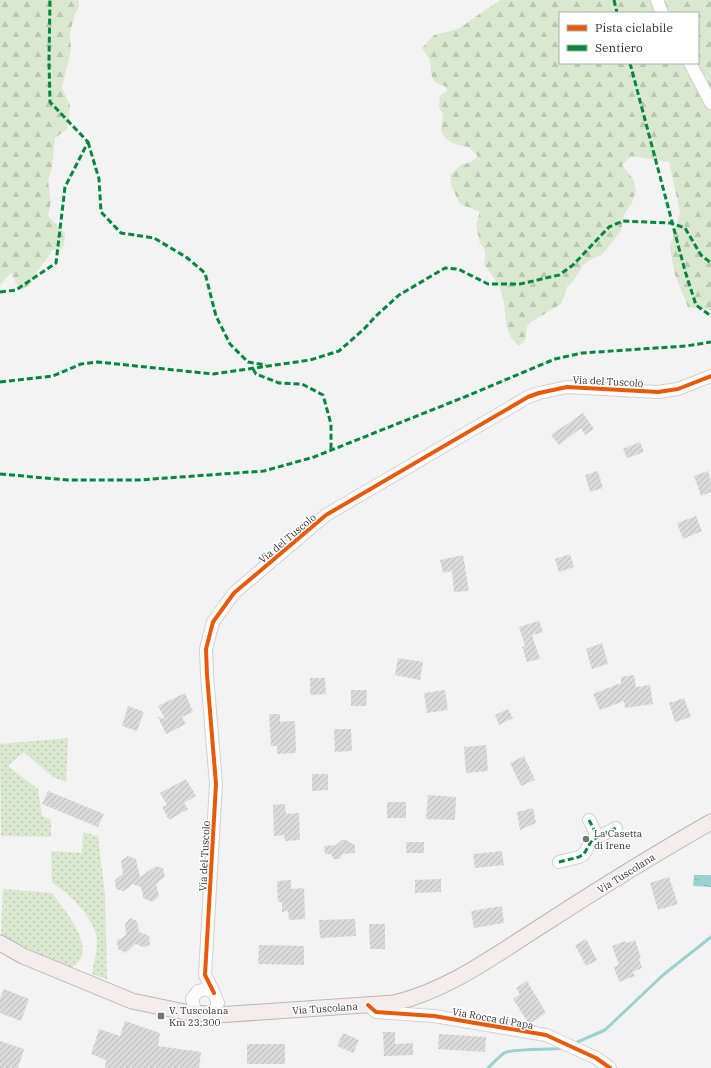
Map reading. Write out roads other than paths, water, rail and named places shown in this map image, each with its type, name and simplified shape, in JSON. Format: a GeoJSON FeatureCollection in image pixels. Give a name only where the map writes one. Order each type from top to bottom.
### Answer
{"type":"FeatureCollection","features":[{"type":"Feature","properties":{"kind":"main road","name":"Via Tuscolana"},"geometry":{"type":"LineString","coordinates":[[0,943],[24,956],[132,1001],[204,1015],[394,1003],[413,998],[460,977],[638,864],[711,822]]}},
{"type":"Feature","properties":{"kind":"street"},"geometry":{"type":"LineString","coordinates":[[657,0],[662,12]]}},
{"type":"Feature","properties":{"kind":"street"},"geometry":{"type":"LineString","coordinates":[[691,64],[711,103]]}},
{"type":"Feature","properties":{"kind":"street","name":"Via del Tuscolo"},"geometry":{"type":"LineString","coordinates":[[205,975],[216,784],[206,676],[206,649],[213,622],[234,593],[326,515],[528,397],[566,387],[658,392],[678,389],[711,376]]}},
{"type":"Feature","properties":{"kind":"street"},"geometry":{"type":"LineString","coordinates":[[589,820],[598,838]]}},
{"type":"Feature","properties":{"kind":"street"},"geometry":{"type":"LineString","coordinates":[[559,862],[579,857],[584,854],[592,840],[616,828]]}},
{"type":"Feature","properties":{"kind":"street"},"geometry":{"type":"LineString","coordinates":[[174,1010],[180,1008],[194,994],[205,975]]}},
{"type":"Feature","properties":{"kind":"street"},"geometry":{"type":"LineString","coordinates":[[205,975],[224,1007],[238,1014]]}},
{"type":"Feature","properties":{"kind":"street"},"geometry":{"type":"LineString","coordinates":[[194,994],[203,989],[215,994]]}},
{"type":"Feature","properties":{"kind":"street"},"geometry":{"type":"LineString","coordinates":[[194,994],[193,1007],[204,1015],[212,1013],[217,1007],[215,994]]}},
{"type":"Feature","properties":{"kind":"street","name":"Via Rocca di Papa"},"geometry":{"type":"LineString","coordinates":[[368,1005],[376,1012],[434,1016],[546,1035],[596,1058],[610,1068]]}},
{"type":"Feature","properties":{"kind":"water"},"geometry":{"type":"Polygon","coordinates":[[[694,875],[711,875],[711,887],[693,886],[694,875]]]}},
{"type":"Feature","properties":{"kind":"waterway"},"geometry":{"type":"LineString","coordinates":[[575,1043],[605,1030],[663,975],[711,937]]}},
{"type":"Feature","properties":{"kind":"waterway"},"geometry":{"type":"LineString","coordinates":[[488,1068],[508,1051],[564,1048]]}},
{"type":"Feature","properties":{"kind":"place","name":"La Casetta di Irene"},"geometry":{"type":"Point","coordinates":[586,839]}},
{"type":"Feature","properties":{"kind":"place","name":"V. Tuscolana Km 23,300"},"geometry":{"type":"Point","coordinates":[161,1016]}}]}
